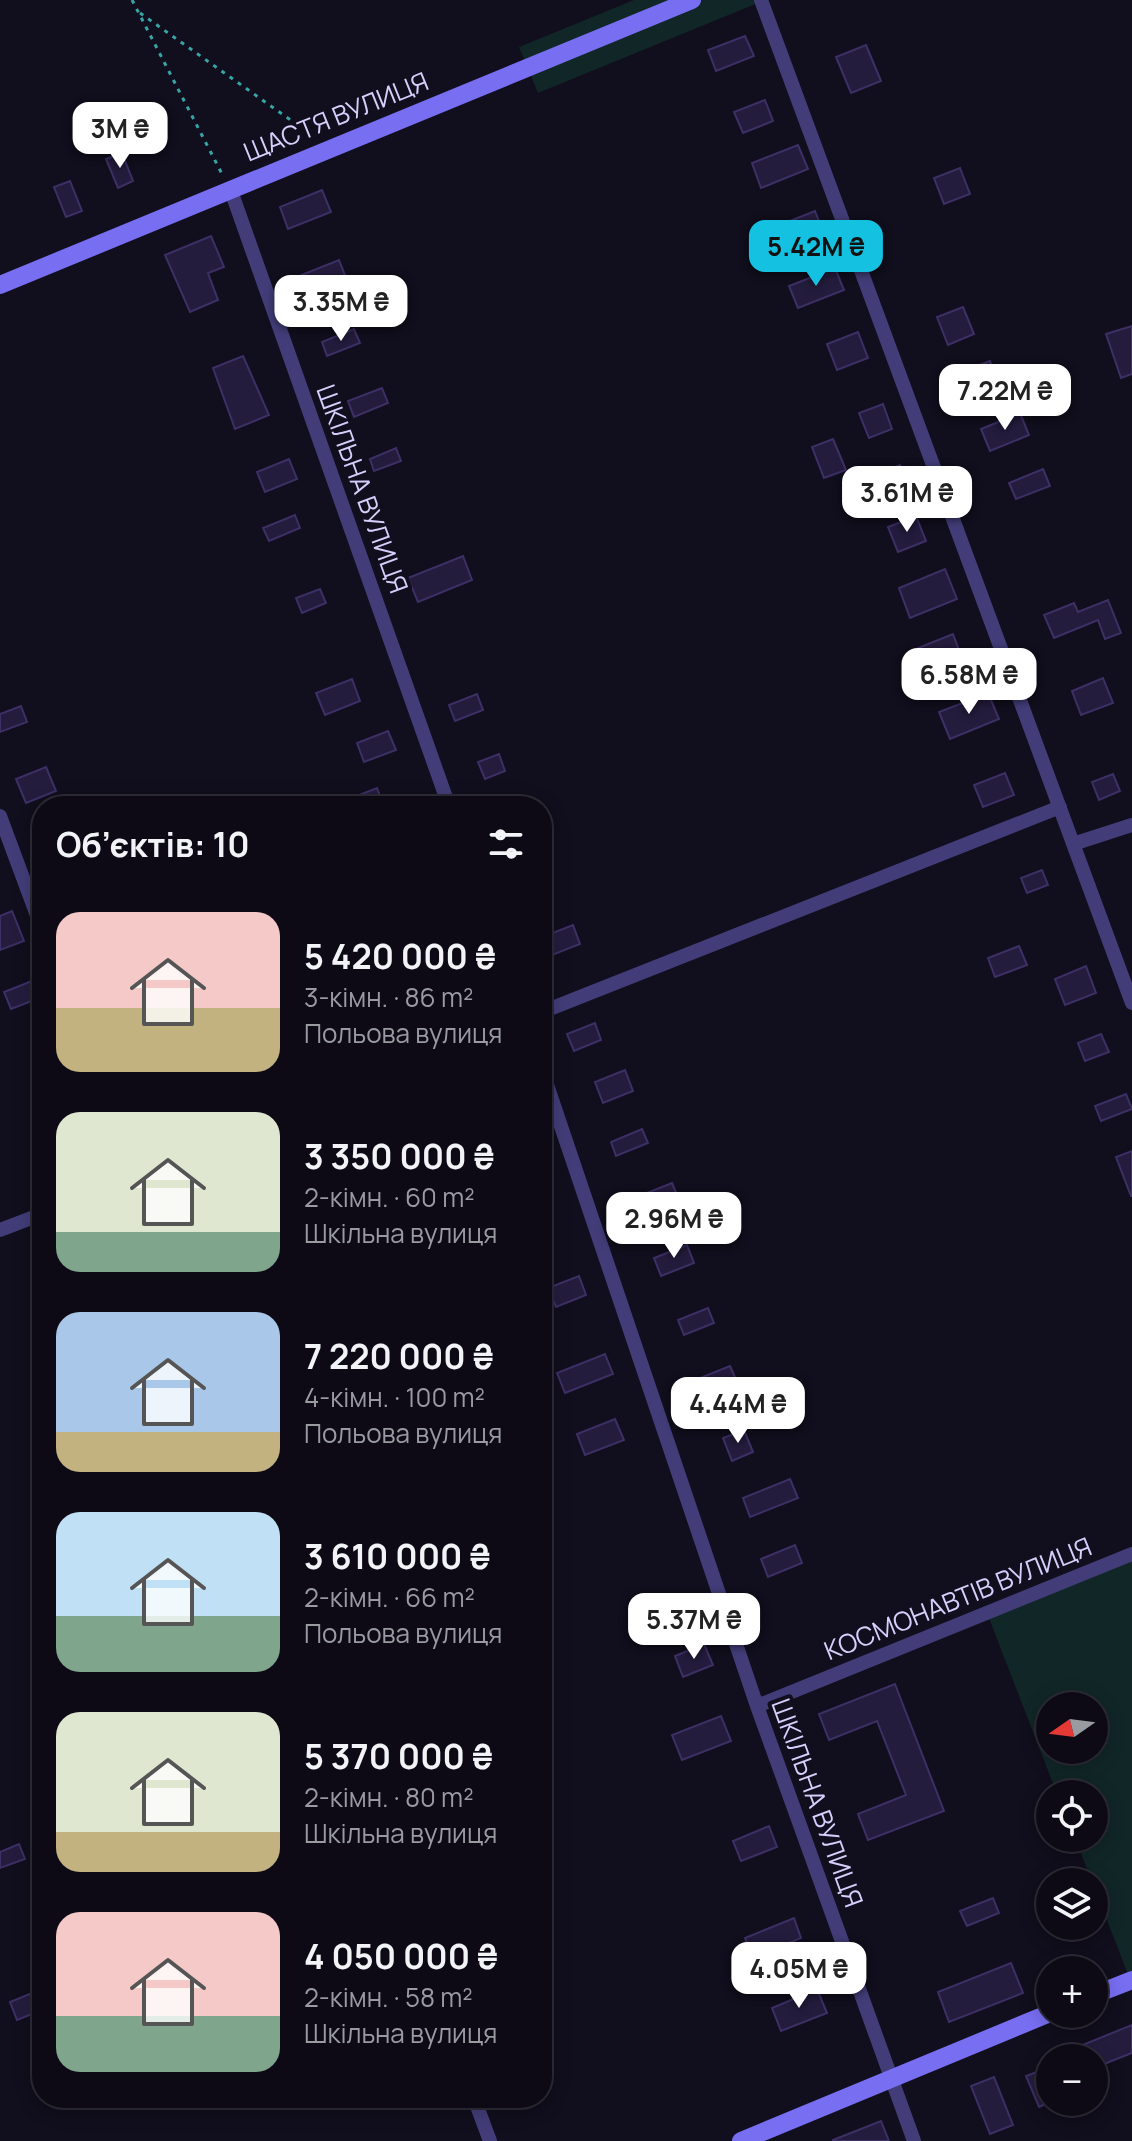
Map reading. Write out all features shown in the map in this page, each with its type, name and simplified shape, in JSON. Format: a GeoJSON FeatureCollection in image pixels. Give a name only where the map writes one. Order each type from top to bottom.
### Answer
{"type":"FeatureCollection","features":[{"type":"Feature","properties":{"kind":"street","name":"ЩАСТЯ ВУЛИЦЯ"},"geometry":{"type":"LineString","coordinates":[[0,285],[692,0]]}},
{"type":"Feature","properties":{"kind":"street"},"geometry":{"type":"LineString","coordinates":[[761,0],[1132,1003]]}},
{"type":"Feature","properties":{"kind":"street","name":"ШКІЛЬНА ВУЛИЦЯ"},"geometry":{"type":"LineString","coordinates":[[230,188],[445,796]]}},
{"type":"Feature","properties":{"kind":"street"},"geometry":{"type":"LineString","coordinates":[[552,1008],[1060,807]]}},
{"type":"Feature","properties":{"kind":"street"},"geometry":{"type":"LineString","coordinates":[[0,816],[32,902]]}},
{"type":"Feature","properties":{"kind":"street"},"geometry":{"type":"LineString","coordinates":[[1073,844],[1132,825]]}},
{"type":"Feature","properties":{"kind":"street","name":"ШКІЛЬНА ВУЛИЦЯ"},"geometry":{"type":"LineString","coordinates":[[552,1100],[757,1706],[914,2141]]}},
{"type":"Feature","properties":{"kind":"street"},"geometry":{"type":"LineString","coordinates":[[0,1230],[32,1218]]}},
{"type":"Feature","properties":{"kind":"street","name":"КОСМОНАВТІВ ВУЛИЦЯ"},"geometry":{"type":"LineString","coordinates":[[757,1706],[1132,1554]]}},
{"type":"Feature","properties":{"kind":"street"},"geometry":{"type":"LineString","coordinates":[[1108,1989],[1132,1980]]}},
{"type":"Feature","properties":{"kind":"street"},"geometry":{"type":"LineString","coordinates":[[741,2141],[1036,2019]]}},
{"type":"Feature","properties":{"kind":"street"},"geometry":{"type":"LineString","coordinates":[[478,2108],[490,2141]]}},
{"type":"Feature","properties":{"kind":"path"},"geometry":{"type":"LineString","coordinates":[[132,0],[230,188]]}},
{"type":"Feature","properties":{"kind":"path"},"geometry":{"type":"LineString","coordinates":[[140,13],[329,148]]}},
{"type":"Feature","properties":{"kind":"green space"},"geometry":{"type":"Polygon","coordinates":[[[634,0],[765,0],[538,93],[519,47],[634,0]]]}},
{"type":"Feature","properties":{"kind":"green space"},"geometry":{"type":"Polygon","coordinates":[[[1132,1554],[1131,1982],[1108,1923],[1108,1868],[1087,1868],[1080,1852],[1108,1852],[1108,1780],[1052,1780],[1045,1764],[1108,1764],[1108,1692],[1036,1692],[1036,1740],[987,1613],[1132,1554]]]}},
{"type":"Feature","properties":{"kind":"building"},"geometry":{"type":"Polygon","coordinates":[[[745,36],[754,56],[716,71],[708,50],[745,36]]]}},
{"type":"Feature","properties":{"kind":"building"},"geometry":{"type":"Polygon","coordinates":[[[866,45],[881,81],[851,93],[836,57],[866,45]]]}},
{"type":"Feature","properties":{"kind":"building"},"geometry":{"type":"Polygon","coordinates":[[[765,100],[773,121],[743,133],[734,112],[765,100]]]}},
{"type":"Feature","properties":{"kind":"building"},"geometry":{"type":"Polygon","coordinates":[[[798,145],[808,169],[761,188],[752,163],[798,145]]]}},
{"type":"Feature","properties":{"kind":"building"},"geometry":{"type":"Polygon","coordinates":[[[122,153],[133,181],[118,188],[106,159],[122,153]]]}},
{"type":"Feature","properties":{"kind":"building"},"geometry":{"type":"Polygon","coordinates":[[[960,168],[970,194],[944,204],[934,178],[960,168]]]}},
{"type":"Feature","properties":{"kind":"building"},"geometry":{"type":"Polygon","coordinates":[[[70,181],[82,211],[66,217],[54,187],[70,181]]]}},
{"type":"Feature","properties":{"kind":"building"},"geometry":{"type":"Polygon","coordinates":[[[322,190],[331,212],[288,229],[280,207],[322,190]]]}},
{"type":"Feature","properties":{"kind":"building"},"geometry":{"type":"Polygon","coordinates":[[[815,211],[824,234],[776,253],[767,230],[815,211]]]}},
{"type":"Feature","properties":{"kind":"building"},"geometry":{"type":"Polygon","coordinates":[[[211,236],[224,267],[208,273],[218,300],[190,312],[165,255],[211,236]]]}},
{"type":"Feature","properties":{"kind":"building"},"geometry":{"type":"Polygon","coordinates":[[[339,260],[348,283],[308,299],[299,276],[339,260]]]}},
{"type":"Feature","properties":{"kind":"building"},"geometry":{"type":"Polygon","coordinates":[[[835,268],[844,290],[798,308],[789,286],[835,268]]]}},
{"type":"Feature","properties":{"kind":"building"},"geometry":{"type":"Polygon","coordinates":[[[963,307],[974,334],[948,345],[937,317],[963,307]]]}},
{"type":"Feature","properties":{"kind":"building"},"geometry":{"type":"Polygon","coordinates":[[[1132,326],[1132,374],[1121,378],[1106,334],[1132,326]]]}},
{"type":"Feature","properties":{"kind":"building"},"geometry":{"type":"Polygon","coordinates":[[[354,329],[360,343],[327,356],[322,342],[354,329]]]}},
{"type":"Feature","properties":{"kind":"building"},"geometry":{"type":"Polygon","coordinates":[[[858,332],[868,358],[837,370],[827,344],[858,332]]]}},
{"type":"Feature","properties":{"kind":"building"},"geometry":{"type":"Polygon","coordinates":[[[243,356],[269,415],[235,429],[213,368],[243,356]]]}},
{"type":"Feature","properties":{"kind":"building"},"geometry":{"type":"Polygon","coordinates":[[[990,361],[998,382],[964,395],[956,374],[990,361]]]}},
{"type":"Feature","properties":{"kind":"building"},"geometry":{"type":"Polygon","coordinates":[[[382,388],[388,403],[354,417],[348,401],[382,388]]]}},
{"type":"Feature","properties":{"kind":"building"},"geometry":{"type":"Polygon","coordinates":[[[883,404],[892,429],[869,438],[859,413],[883,404]]]}},
{"type":"Feature","properties":{"kind":"building"},"geometry":{"type":"Polygon","coordinates":[[[1020,413],[1029,435],[990,451],[981,429],[1020,413]]]}},
{"type":"Feature","properties":{"kind":"building"},"geometry":{"type":"Polygon","coordinates":[[[833,439],[846,470],[824,478],[812,447],[833,439]]]}},
{"type":"Feature","properties":{"kind":"building"},"geometry":{"type":"Polygon","coordinates":[[[396,448],[401,461],[374,471],[370,459],[396,448]]]}},
{"type":"Feature","properties":{"kind":"building"},"geometry":{"type":"Polygon","coordinates":[[[289,459],[297,479],[265,492],[257,472],[289,459]]]}},
{"type":"Feature","properties":{"kind":"building"},"geometry":{"type":"Polygon","coordinates":[[[900,465],[906,480],[876,492],[870,477],[900,465]]]}},
{"type":"Feature","properties":{"kind":"building"},"geometry":{"type":"Polygon","coordinates":[[[1043,469],[1050,486],[1016,499],[1009,483],[1043,469]]]}},
{"type":"Feature","properties":{"kind":"building"},"geometry":{"type":"Polygon","coordinates":[[[295,515],[300,528],[269,541],[263,528],[295,515]]]}},
{"type":"Feature","properties":{"kind":"building"},"geometry":{"type":"Polygon","coordinates":[[[916,516],[926,541],[898,552],[888,527],[916,516]]]}},
{"type":"Feature","properties":{"kind":"building"},"geometry":{"type":"Polygon","coordinates":[[[463,556],[472,580],[418,602],[408,578],[463,556]]]}},
{"type":"Feature","properties":{"kind":"building"},"geometry":{"type":"Polygon","coordinates":[[[945,569],[957,599],[910,618],[899,588],[945,569]]]}},
{"type":"Feature","properties":{"kind":"building"},"geometry":{"type":"Polygon","coordinates":[[[320,589],[326,603],[302,613],[296,598],[320,589]]]}},
{"type":"Feature","properties":{"kind":"building"},"geometry":{"type":"Polygon","coordinates":[[[1108,600],[1121,633],[1105,639],[1098,620],[1054,638],[1044,615],[1074,603],[1078,612],[1108,600]]]}},
{"type":"Feature","properties":{"kind":"building"},"geometry":{"type":"Polygon","coordinates":[[[953,634],[960,653],[926,666],[918,648],[953,634]]]}},
{"type":"Feature","properties":{"kind":"building"},"geometry":{"type":"Polygon","coordinates":[[[1103,678],[1113,703],[1081,715],[1072,691],[1103,678]]]}},
{"type":"Feature","properties":{"kind":"building"},"geometry":{"type":"Polygon","coordinates":[[[352,679],[360,701],[325,715],[316,693],[352,679]]]}},
{"type":"Feature","properties":{"kind":"building"},"geometry":{"type":"Polygon","coordinates":[[[988,693],[999,719],[950,739],[939,712],[988,693]]]}},
{"type":"Feature","properties":{"kind":"building"},"geometry":{"type":"Polygon","coordinates":[[[477,694],[483,710],[455,721],[449,705],[477,694]]]}},
{"type":"Feature","properties":{"kind":"building"},"geometry":{"type":"Polygon","coordinates":[[[21,706],[27,722],[0,732],[0,714],[21,706]]]}},
{"type":"Feature","properties":{"kind":"building"},"geometry":{"type":"Polygon","coordinates":[[[388,731],[396,750],[364,762],[357,743],[388,731]]]}},
{"type":"Feature","properties":{"kind":"building"},"geometry":{"type":"Polygon","coordinates":[[[499,754],[505,771],[485,779],[478,762],[499,754]]]}},
{"type":"Feature","properties":{"kind":"building"},"geometry":{"type":"Polygon","coordinates":[[[46,767],[56,791],[32,796],[32,801],[26,803],[16,779],[46,767]]]}},
{"type":"Feature","properties":{"kind":"building"},"geometry":{"type":"Polygon","coordinates":[[[1005,773],[1014,795],[983,807],[974,785],[1005,773]]]}},
{"type":"Feature","properties":{"kind":"building"},"geometry":{"type":"Polygon","coordinates":[[[1113,774],[1120,791],[1099,800],[1092,782],[1113,774]]]}},
{"type":"Feature","properties":{"kind":"building"},"geometry":{"type":"Polygon","coordinates":[[[377,788],[380,796],[357,796],[377,788]]]}},
{"type":"Feature","properties":{"kind":"building"},"geometry":{"type":"Polygon","coordinates":[[[1042,870],[1048,885],[1027,893],[1021,878],[1042,870]]]}},
{"type":"Feature","properties":{"kind":"building"},"geometry":{"type":"Polygon","coordinates":[[[12,911],[24,941],[0,950],[0,916],[12,911]]]}},
{"type":"Feature","properties":{"kind":"building"},"geometry":{"type":"Polygon","coordinates":[[[573,925],[580,944],[552,955],[552,933],[573,925]]]}},
{"type":"Feature","properties":{"kind":"building"},"geometry":{"type":"Polygon","coordinates":[[[1019,946],[1027,965],[995,977],[988,958],[1019,946]]]}},
{"type":"Feature","properties":{"kind":"building"},"geometry":{"type":"Polygon","coordinates":[[[1086,966],[1096,993],[1065,1005],[1055,979],[1086,966]]]}},
{"type":"Feature","properties":{"kind":"building"},"geometry":{"type":"Polygon","coordinates":[[[32,981],[32,1001],[11,1009],[4,992],[32,981]]]}},
{"type":"Feature","properties":{"kind":"building"},"geometry":{"type":"Polygon","coordinates":[[[595,1023],[601,1040],[574,1051],[567,1034],[595,1023]]]}},
{"type":"Feature","properties":{"kind":"building"},"geometry":{"type":"Polygon","coordinates":[[[1101,1034],[1109,1052],[1085,1061],[1078,1043],[1101,1034]]]}},
{"type":"Feature","properties":{"kind":"building"},"geometry":{"type":"Polygon","coordinates":[[[625,1070],[633,1091],[603,1103],[595,1082],[625,1070]]]}},
{"type":"Feature","properties":{"kind":"building"},"geometry":{"type":"Polygon","coordinates":[[[1126,1094],[1132,1109],[1101,1121],[1095,1106],[1126,1094]]]}},
{"type":"Feature","properties":{"kind":"building"},"geometry":{"type":"Polygon","coordinates":[[[642,1129],[648,1143],[616,1156],[611,1142],[642,1129]]]}},
{"type":"Feature","properties":{"kind":"building"},"geometry":{"type":"Polygon","coordinates":[[[1132,1151],[1132,1196],[1131,1196],[1116,1157],[1132,1151]]]}},
{"type":"Feature","properties":{"kind":"building"},"geometry":{"type":"Polygon","coordinates":[[[672,1183],[680,1202],[642,1217],[634,1198],[672,1183]]]}},
{"type":"Feature","properties":{"kind":"building"},"geometry":{"type":"Polygon","coordinates":[[[687,1245],[694,1263],[661,1276],[654,1258],[687,1245]]]}},
{"type":"Feature","properties":{"kind":"building"},"geometry":{"type":"Polygon","coordinates":[[[579,1276],[586,1295],[556,1307],[552,1286],[579,1276]]]}},
{"type":"Feature","properties":{"kind":"building"},"geometry":{"type":"Polygon","coordinates":[[[708,1308],[714,1323],[684,1335],[678,1320],[708,1308]]]}},
{"type":"Feature","properties":{"kind":"building"},"geometry":{"type":"Polygon","coordinates":[[[605,1354],[613,1374],[565,1393],[557,1373],[605,1354]]]}},
{"type":"Feature","properties":{"kind":"building"},"geometry":{"type":"Polygon","coordinates":[[[730,1366],[738,1384],[702,1398],[695,1380],[730,1366]]]}},
{"type":"Feature","properties":{"kind":"building"},"geometry":{"type":"Polygon","coordinates":[[[615,1419],[624,1440],[585,1455],[577,1434],[615,1419]]]}},
{"type":"Feature","properties":{"kind":"building"},"geometry":{"type":"Polygon","coordinates":[[[744,1430],[753,1452],[732,1461],[723,1438],[744,1430]]]}},
{"type":"Feature","properties":{"kind":"building"},"geometry":{"type":"Polygon","coordinates":[[[790,1479],[798,1498],[750,1517],[743,1498],[790,1479]]]}},
{"type":"Feature","properties":{"kind":"building"},"geometry":{"type":"Polygon","coordinates":[[[795,1545],[802,1563],[768,1577],[761,1559],[795,1545]]]}},
{"type":"Feature","properties":{"kind":"building"},"geometry":{"type":"Polygon","coordinates":[[[681,1598],[689,1619],[656,1633],[648,1612],[681,1598]]]}},
{"type":"Feature","properties":{"kind":"building"},"geometry":{"type":"Polygon","coordinates":[[[704,1644],[713,1665],[683,1677],[675,1656],[704,1644]]]}},
{"type":"Feature","properties":{"kind":"building"},"geometry":{"type":"Polygon","coordinates":[[[895,1684],[944,1811],[868,1840],[858,1814],[906,1795],[877,1721],[829,1740],[819,1714],[895,1684]]]}},
{"type":"Feature","properties":{"kind":"building"},"geometry":{"type":"Polygon","coordinates":[[[721,1716],[731,1741],[682,1760],[672,1735],[721,1716]]]}},
{"type":"Feature","properties":{"kind":"building"},"geometry":{"type":"Polygon","coordinates":[[[769,1826],[777,1847],[741,1861],[733,1841],[769,1826]]]}},
{"type":"Feature","properties":{"kind":"building"},"geometry":{"type":"Polygon","coordinates":[[[19,1844],[25,1859],[0,1868],[0,1852],[19,1844]]]}},
{"type":"Feature","properties":{"kind":"building"},"geometry":{"type":"Polygon","coordinates":[[[993,1898],[999,1913],[967,1926],[960,1911],[993,1898]]]}},
{"type":"Feature","properties":{"kind":"building"},"geometry":{"type":"Polygon","coordinates":[[[794,1918],[801,1938],[753,1958],[745,1938],[794,1918]]]}},
{"type":"Feature","properties":{"kind":"building"},"geometry":{"type":"Polygon","coordinates":[[[1011,1963],[1023,1993],[949,2022],[938,1992],[1011,1963]]]}},
{"type":"Feature","properties":{"kind":"building"},"geometry":{"type":"Polygon","coordinates":[[[817,1989],[827,2013],[781,2031],[772,2008],[817,1989]]]}},
{"type":"Feature","properties":{"kind":"building"},"geometry":{"type":"Polygon","coordinates":[[[32,1993],[32,2014],[17,2020],[10,2002],[32,1993]]]}},
{"type":"Feature","properties":{"kind":"building"},"geometry":{"type":"Polygon","coordinates":[[[1132,2025],[1132,2053],[1108,2062],[1108,2044],[1085,2044],[1132,2025]]]}},
{"type":"Feature","properties":{"kind":"building"},"geometry":{"type":"Polygon","coordinates":[[[1036,2072],[1036,2100],[1026,2076],[1036,2072]]]}},
{"type":"Feature","properties":{"kind":"building"},"geometry":{"type":"Polygon","coordinates":[[[994,2077],[1013,2125],[990,2134],[971,2086],[994,2077]]]}},
{"type":"Feature","properties":{"kind":"building"},"geometry":{"type":"Polygon","coordinates":[[[881,2121],[889,2141],[833,2141],[833,2140],[881,2121]]]}}]}
